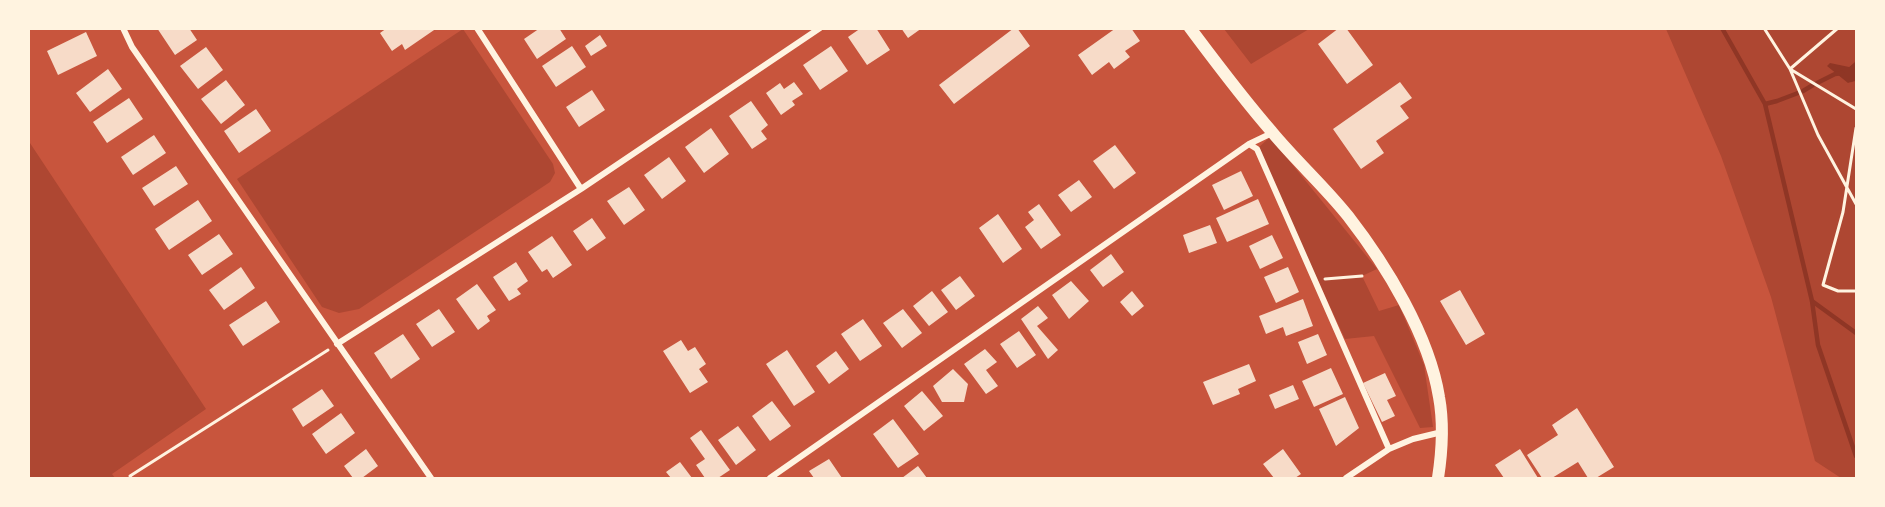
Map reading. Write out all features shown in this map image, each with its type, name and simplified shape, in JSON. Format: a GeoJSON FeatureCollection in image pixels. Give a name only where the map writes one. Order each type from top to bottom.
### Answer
{"type":"FeatureCollection","features":[{"type":"Feature","properties":{"kind":"main road"},"geometry":{"type":"LineString","coordinates":[[1190,28],[1272,133],[1347,215],[1385,270],[1416,325],[1428,354],[1439,397],[1442,432],[1438,478]]}},
{"type":"Feature","properties":{"kind":"street"},"geometry":{"type":"LineString","coordinates":[[123,28],[132,47],[431,478]]}},
{"type":"Feature","properties":{"kind":"street"},"geometry":{"type":"LineString","coordinates":[[477,28],[581,189]]}},
{"type":"Feature","properties":{"kind":"street"},"geometry":{"type":"LineString","coordinates":[[337,344],[581,189],[817,29]]}},
{"type":"Feature","properties":{"kind":"street"},"geometry":{"type":"LineString","coordinates":[[770,478],[1249,144],[1272,133]]}},
{"type":"Feature","properties":{"kind":"street"},"geometry":{"type":"LineString","coordinates":[[1249,144],[1257,149],[1389,449]]}},
{"type":"Feature","properties":{"kind":"street"},"geometry":{"type":"LineString","coordinates":[[1346,478],[1389,449],[1413,439],[1442,432]]}},
{"type":"Feature","properties":{"kind":"path"},"geometry":{"type":"LineString","coordinates":[[1764,28],[1790,69],[1818,135],[1857,204]]}},
{"type":"Feature","properties":{"kind":"path"},"geometry":{"type":"LineString","coordinates":[[1790,69],[1838,28]]}},
{"type":"Feature","properties":{"kind":"path"},"geometry":{"type":"LineString","coordinates":[[1790,69],[1857,109]]}},
{"type":"Feature","properties":{"kind":"path"},"geometry":{"type":"LineString","coordinates":[[1857,128],[1843,212],[1823,285],[1838,291],[1857,291]]}},
{"type":"Feature","properties":{"kind":"path"},"geometry":{"type":"LineString","coordinates":[[1315,280],[1362,276]]}},
{"type":"Feature","properties":{"kind":"path"},"geometry":{"type":"LineString","coordinates":[[130,478],[337,344]]}},
{"type":"Feature","properties":{"kind":"shaded area"},"geometry":{"type":"Polygon","coordinates":[[[463,29],[553,164],[555,173],[550,182],[359,309],[339,313],[322,307],[237,179],[463,29]]]}},
{"type":"Feature","properties":{"kind":"shaded area"},"geometry":{"type":"Polygon","coordinates":[[[1224,29],[1309,29],[1251,64],[1224,29]]]}},
{"type":"Feature","properties":{"kind":"shaded area"},"geometry":{"type":"Polygon","coordinates":[[[1666,29],[1856,29],[1856,61],[1849,67],[1848,83],[1856,81],[1856,478],[1841,478],[1815,461],[1771,297],[1721,156],[1666,29]]]}},
{"type":"Feature","properties":{"kind":"shaded area"},"geometry":{"type":"Polygon","coordinates":[[[1856,61],[1856,81],[1848,83],[1827,66],[1830,63],[1849,67],[1856,61]]]}},
{"type":"Feature","properties":{"kind":"shaded area"},"geometry":{"type":"Polygon","coordinates":[[[1270,137],[1377,269],[1362,276],[1379,311],[1399,305],[1424,365],[1433,427],[1420,428],[1374,336],[1345,339],[1257,149],[1270,137]]]}},
{"type":"Feature","properties":{"kind":"shaded area"},"geometry":{"type":"Polygon","coordinates":[[[28,140],[206,409],[112,474],[115,478],[29,478],[28,140]]]}},
{"type":"Feature","properties":{"kind":"building"},"geometry":{"type":"Polygon","coordinates":[[[157,28],[189,28],[197,40],[175,55],[157,28]]]}},
{"type":"Feature","properties":{"kind":"building"},"geometry":{"type":"Polygon","coordinates":[[[387,28],[437,28],[405,50],[402,44],[392,51],[380,33],[387,28]]]}},
{"type":"Feature","properties":{"kind":"building"},"geometry":{"type":"Polygon","coordinates":[[[540,28],[559,28],[566,39],[537,59],[524,39],[540,28]]]}},
{"type":"Feature","properties":{"kind":"building"},"geometry":{"type":"Polygon","coordinates":[[[861,28],[876,28],[890,50],[867,65],[848,37],[861,28]]]}},
{"type":"Feature","properties":{"kind":"building"},"geometry":{"type":"Polygon","coordinates":[[[901,28],[922,28],[908,38],[901,28]]]}},
{"type":"Feature","properties":{"kind":"building"},"geometry":{"type":"Polygon","coordinates":[[[1017,28],[1030,46],[954,104],[939,85],[1017,28]]]}},
{"type":"Feature","properties":{"kind":"building"},"geometry":{"type":"Polygon","coordinates":[[[1116,28],[1131,28],[1140,41],[1125,51],[1130,57],[1114,69],[1109,62],[1092,75],[1078,55],[1116,28]]]}},
{"type":"Feature","properties":{"kind":"building"},"geometry":{"type":"Polygon","coordinates":[[[1339,28],[1346,28],[1373,65],[1347,84],[1318,44],[1339,28]]]}},
{"type":"Feature","properties":{"kind":"building"},"geometry":{"type":"Polygon","coordinates":[[[86,32],[97,56],[58,75],[47,51],[86,32]]]}},
{"type":"Feature","properties":{"kind":"building"},"geometry":{"type":"Polygon","coordinates":[[[600,35],[607,46],[591,56],[585,46],[600,35]]]}},
{"type":"Feature","properties":{"kind":"building"},"geometry":{"type":"Polygon","coordinates":[[[572,46],[586,67],[556,87],[542,66],[572,46]]]}},
{"type":"Feature","properties":{"kind":"building"},"geometry":{"type":"Polygon","coordinates":[[[831,46],[848,71],[820,90],[803,65],[831,46]]]}},
{"type":"Feature","properties":{"kind":"building"},"geometry":{"type":"Polygon","coordinates":[[[206,47],[223,70],[198,89],[180,66],[206,47]]]}},
{"type":"Feature","properties":{"kind":"building"},"geometry":{"type":"Polygon","coordinates":[[[108,69],[122,89],[90,112],[76,93],[108,69]]]}},
{"type":"Feature","properties":{"kind":"building"},"geometry":{"type":"Polygon","coordinates":[[[226,80],[245,105],[221,124],[201,99],[226,80]]]}},
{"type":"Feature","properties":{"kind":"building"},"geometry":{"type":"Polygon","coordinates":[[[794,82],[803,94],[792,101],[795,105],[781,115],[766,93],[780,83],[784,89],[794,82]]]}},
{"type":"Feature","properties":{"kind":"building"},"geometry":{"type":"Polygon","coordinates":[[[1400,82],[1412,98],[1400,106],[1409,118],[1376,141],[1384,153],[1361,169],[1333,129],[1400,82]]]}},
{"type":"Feature","properties":{"kind":"building"},"geometry":{"type":"Polygon","coordinates":[[[592,90],[605,110],[579,127],[566,107],[592,90]]]}},
{"type":"Feature","properties":{"kind":"building"},"geometry":{"type":"Polygon","coordinates":[[[129,98],[143,119],[107,143],[93,122],[129,98]]]}},
{"type":"Feature","properties":{"kind":"building"},"geometry":{"type":"Polygon","coordinates":[[[751,101],[768,125],[761,131],[767,139],[752,149],[729,116],[751,101]]]}},
{"type":"Feature","properties":{"kind":"building"},"geometry":{"type":"Polygon","coordinates":[[[256,109],[271,131],[239,153],[224,131],[256,109]]]}},
{"type":"Feature","properties":{"kind":"building"},"geometry":{"type":"Polygon","coordinates":[[[711,128],[729,154],[704,173],[685,147],[711,128]]]}},
{"type":"Feature","properties":{"kind":"building"},"geometry":{"type":"Polygon","coordinates":[[[154,135],[166,153],[133,175],[121,157],[154,135]]]}},
{"type":"Feature","properties":{"kind":"building"},"geometry":{"type":"Polygon","coordinates":[[[1115,145],[1136,173],[1114,189],[1093,161],[1115,145]]]}},
{"type":"Feature","properties":{"kind":"building"},"geometry":{"type":"Polygon","coordinates":[[[669,157],[686,181],[662,199],[644,175],[669,157]]]}},
{"type":"Feature","properties":{"kind":"building"},"geometry":{"type":"Polygon","coordinates":[[[176,166],[188,184],[154,206],[142,188],[176,166]]]}},
{"type":"Feature","properties":{"kind":"building"},"geometry":{"type":"Polygon","coordinates":[[[1241,171],[1253,196],[1224,210],[1212,185],[1241,171]]]}},
{"type":"Feature","properties":{"kind":"building"},"geometry":{"type":"Polygon","coordinates":[[[1079,180],[1092,197],[1071,212],[1058,195],[1079,180]]]}},
{"type":"Feature","properties":{"kind":"building"},"geometry":{"type":"Polygon","coordinates":[[[629,187],[645,210],[624,225],[607,201],[629,187]]]}},
{"type":"Feature","properties":{"kind":"building"},"geometry":{"type":"Polygon","coordinates":[[[1258,199],[1269,224],[1227,242],[1216,218],[1258,199]]]}},
{"type":"Feature","properties":{"kind":"building"},"geometry":{"type":"Polygon","coordinates":[[[198,200],[212,221],[169,250],[155,229],[198,200]]]}},
{"type":"Feature","properties":{"kind":"building"},"geometry":{"type":"Polygon","coordinates":[[[1039,204],[1061,235],[1041,249],[1025,227],[1034,220],[1028,212],[1039,204]]]}},
{"type":"Feature","properties":{"kind":"building"},"geometry":{"type":"Polygon","coordinates":[[[998,214],[1022,249],[1003,263],[979,228],[998,214]]]}},
{"type":"Feature","properties":{"kind":"building"},"geometry":{"type":"Polygon","coordinates":[[[592,218],[606,238],[587,251],[573,231],[592,218]]]}},
{"type":"Feature","properties":{"kind":"building"},"geometry":{"type":"Polygon","coordinates":[[[1210,225],[1217,243],[1189,253],[1183,235],[1210,225]]]}},
{"type":"Feature","properties":{"kind":"building"},"geometry":{"type":"Polygon","coordinates":[[[219,234],[233,254],[202,275],[188,255],[219,234]]]}},
{"type":"Feature","properties":{"kind":"building"},"geometry":{"type":"Polygon","coordinates":[[[1272,235],[1283,258],[1260,269],[1249,246],[1272,235]]]}},
{"type":"Feature","properties":{"kind":"building"},"geometry":{"type":"Polygon","coordinates":[[[552,236],[572,265],[553,278],[547,269],[542,272],[528,252],[552,236]]]}},
{"type":"Feature","properties":{"kind":"building"},"geometry":{"type":"Polygon","coordinates":[[[1111,254],[1124,272],[1103,287],[1090,270],[1111,254]]]}},
{"type":"Feature","properties":{"kind":"building"},"geometry":{"type":"Polygon","coordinates":[[[516,262],[528,281],[517,289],[521,294],[509,301],[493,277],[516,262]]]}},
{"type":"Feature","properties":{"kind":"building"},"geometry":{"type":"Polygon","coordinates":[[[241,267],[255,288],[224,310],[209,290],[241,267]]]}},
{"type":"Feature","properties":{"kind":"building"},"geometry":{"type":"Polygon","coordinates":[[[1288,267],[1299,292],[1276,303],[1264,277],[1288,267]]]}},
{"type":"Feature","properties":{"kind":"building"},"geometry":{"type":"Polygon","coordinates":[[[960,276],[975,296],[956,310],[941,290],[960,276]]]}},
{"type":"Feature","properties":{"kind":"building"},"geometry":{"type":"Polygon","coordinates":[[[1071,281],[1089,301],[1069,319],[1052,295],[1071,281]]]}},
{"type":"Feature","properties":{"kind":"building"},"geometry":{"type":"Polygon","coordinates":[[[477,284],[496,310],[487,316],[490,321],[478,330],[456,299],[477,284]]]}},
{"type":"Feature","properties":{"kind":"building"},"geometry":{"type":"Polygon","coordinates":[[[1460,290],[1485,334],[1466,345],[1440,301],[1460,290]]]}},
{"type":"Feature","properties":{"kind":"building"},"geometry":{"type":"Polygon","coordinates":[[[932,291],[948,312],[929,326],[913,306],[932,291]]]}},
{"type":"Feature","properties":{"kind":"building"},"geometry":{"type":"Polygon","coordinates":[[[1132,291],[1144,306],[1132,316],[1120,302],[1132,291]]]}},
{"type":"Feature","properties":{"kind":"building"},"geometry":{"type":"Polygon","coordinates":[[[1303,299],[1313,326],[1286,336],[1283,327],[1266,334],[1259,316],[1303,299]]]}},
{"type":"Feature","properties":{"kind":"building"},"geometry":{"type":"Polygon","coordinates":[[[266,301],[280,322],[243,346],[229,325],[266,301]]]}},
{"type":"Feature","properties":{"kind":"building"},"geometry":{"type":"Polygon","coordinates":[[[1038,306],[1048,318],[1037,326],[1058,350],[1048,359],[1021,319],[1038,306]]]}},
{"type":"Feature","properties":{"kind":"building"},"geometry":{"type":"Polygon","coordinates":[[[439,309],[455,332],[432,347],[416,324],[439,309]]]}},
{"type":"Feature","properties":{"kind":"building"},"geometry":{"type":"Polygon","coordinates":[[[903,309],[922,333],[902,348],[883,323],[903,309]]]}},
{"type":"Feature","properties":{"kind":"building"},"geometry":{"type":"Polygon","coordinates":[[[863,319],[882,346],[860,361],[841,334],[863,319]]]}},
{"type":"Feature","properties":{"kind":"building"},"geometry":{"type":"Polygon","coordinates":[[[1019,331],[1036,355],[1017,368],[1000,344],[1019,331]]]}},
{"type":"Feature","properties":{"kind":"building"},"geometry":{"type":"Polygon","coordinates":[[[403,334],[420,359],[391,379],[374,353],[403,334]]]}},
{"type":"Feature","properties":{"kind":"building"},"geometry":{"type":"Polygon","coordinates":[[[1318,334],[1327,355],[1307,364],[1298,342],[1318,334]]]}},
{"type":"Feature","properties":{"kind":"building"},"geometry":{"type":"Polygon","coordinates":[[[681,340],[688,351],[695,347],[706,364],[699,369],[708,382],[690,393],[663,351],[681,340]]]}},
{"type":"Feature","properties":{"kind":"building"},"geometry":{"type":"Polygon","coordinates":[[[985,349],[997,362],[986,370],[998,386],[986,394],[964,364],[985,349]]]}},
{"type":"Feature","properties":{"kind":"building"},"geometry":{"type":"Polygon","coordinates":[[[787,350],[815,392],[794,406],[766,364],[787,350]]]}},
{"type":"Feature","properties":{"kind":"building"},"geometry":{"type":"Polygon","coordinates":[[[836,351],[849,369],[829,384],[816,366],[836,351]]]}},
{"type":"Feature","properties":{"kind":"building"},"geometry":{"type":"Polygon","coordinates":[[[1249,364],[1256,381],[1238,389],[1240,394],[1213,405],[1203,382],[1249,364]]]}},
{"type":"Feature","properties":{"kind":"building"},"geometry":{"type":"Polygon","coordinates":[[[1331,368],[1343,394],[1314,407],[1302,381],[1331,368]]]}},
{"type":"Feature","properties":{"kind":"building"},"geometry":{"type":"Polygon","coordinates":[[[953,369],[968,384],[964,402],[942,402],[933,386],[953,369]]]}},
{"type":"Feature","properties":{"kind":"building"},"geometry":{"type":"Polygon","coordinates":[[[1385,373],[1396,396],[1387,400],[1395,416],[1382,422],[1363,383],[1385,373]]]}},
{"type":"Feature","properties":{"kind":"building"},"geometry":{"type":"Polygon","coordinates":[[[1293,385],[1299,399],[1275,409],[1269,395],[1293,385]]]}},
{"type":"Feature","properties":{"kind":"building"},"geometry":{"type":"Polygon","coordinates":[[[322,389],[334,406],[303,427],[292,409],[322,389]]]}},
{"type":"Feature","properties":{"kind":"building"},"geometry":{"type":"Polygon","coordinates":[[[922,391],[943,416],[924,431],[904,406],[922,391]]]}},
{"type":"Feature","properties":{"kind":"building"},"geometry":{"type":"Polygon","coordinates":[[[1345,397],[1359,428],[1336,446],[1319,409],[1345,397]]]}},
{"type":"Feature","properties":{"kind":"building"},"geometry":{"type":"Polygon","coordinates":[[[772,401],[791,426],[770,441],[752,416],[772,401]]]}},
{"type":"Feature","properties":{"kind":"building"},"geometry":{"type":"Polygon","coordinates":[[[1577,408],[1614,467],[1596,478],[1588,478],[1578,462],[1552,478],[1542,478],[1527,455],[1558,435],[1552,425],[1577,408]]]}},
{"type":"Feature","properties":{"kind":"building"},"geometry":{"type":"Polygon","coordinates":[[[341,413],[355,433],[326,454],[312,434],[341,413]]]}},
{"type":"Feature","properties":{"kind":"building"},"geometry":{"type":"Polygon","coordinates":[[[893,419],[919,454],[898,468],[873,434],[893,419]]]}},
{"type":"Feature","properties":{"kind":"building"},"geometry":{"type":"Polygon","coordinates":[[[738,426],[756,450],[736,465],[718,440],[738,426]]]}},
{"type":"Feature","properties":{"kind":"building"},"geometry":{"type":"Polygon","coordinates":[[[701,430],[730,470],[718,478],[705,478],[696,465],[705,459],[690,438],[701,430]]]}},
{"type":"Feature","properties":{"kind":"building"},"geometry":{"type":"Polygon","coordinates":[[[366,449],[378,466],[362,478],[353,478],[344,466],[366,449]]]}},
{"type":"Feature","properties":{"kind":"building"},"geometry":{"type":"Polygon","coordinates":[[[1283,449],[1301,474],[1295,478],[1274,478],[1263,464],[1283,449]]]}},
{"type":"Feature","properties":{"kind":"building"},"geometry":{"type":"Polygon","coordinates":[[[1520,449],[1538,478],[1504,478],[1495,465],[1520,449]]]}},
{"type":"Feature","properties":{"kind":"building"},"geometry":{"type":"Polygon","coordinates":[[[829,459],[842,478],[814,478],[809,471],[829,459]]]}},
{"type":"Feature","properties":{"kind":"building"},"geometry":{"type":"Polygon","coordinates":[[[680,462],[692,478],[671,478],[666,472],[680,462]]]}},
{"type":"Feature","properties":{"kind":"building"},"geometry":{"type":"Polygon","coordinates":[[[918,466],[927,478],[902,478],[918,466]]]}},
{"type":"Feature","properties":{"kind":"waterway"},"geometry":{"type":"LineString","coordinates":[[1722,28],[1765,104],[1812,301],[1818,345],[1856,456]]}},
{"type":"Feature","properties":{"kind":"waterway"},"geometry":{"type":"LineString","coordinates":[[1817,83],[1842,73]]}},
{"type":"Feature","properties":{"kind":"waterway"},"geometry":{"type":"LineString","coordinates":[[1803,91],[1813,85]]}},
{"type":"Feature","properties":{"kind":"waterway"},"geometry":{"type":"LineString","coordinates":[[1765,104],[1798,93]]}},
{"type":"Feature","properties":{"kind":"waterway"},"geometry":{"type":"LineString","coordinates":[[1812,301],[1856,333]]}}]}
